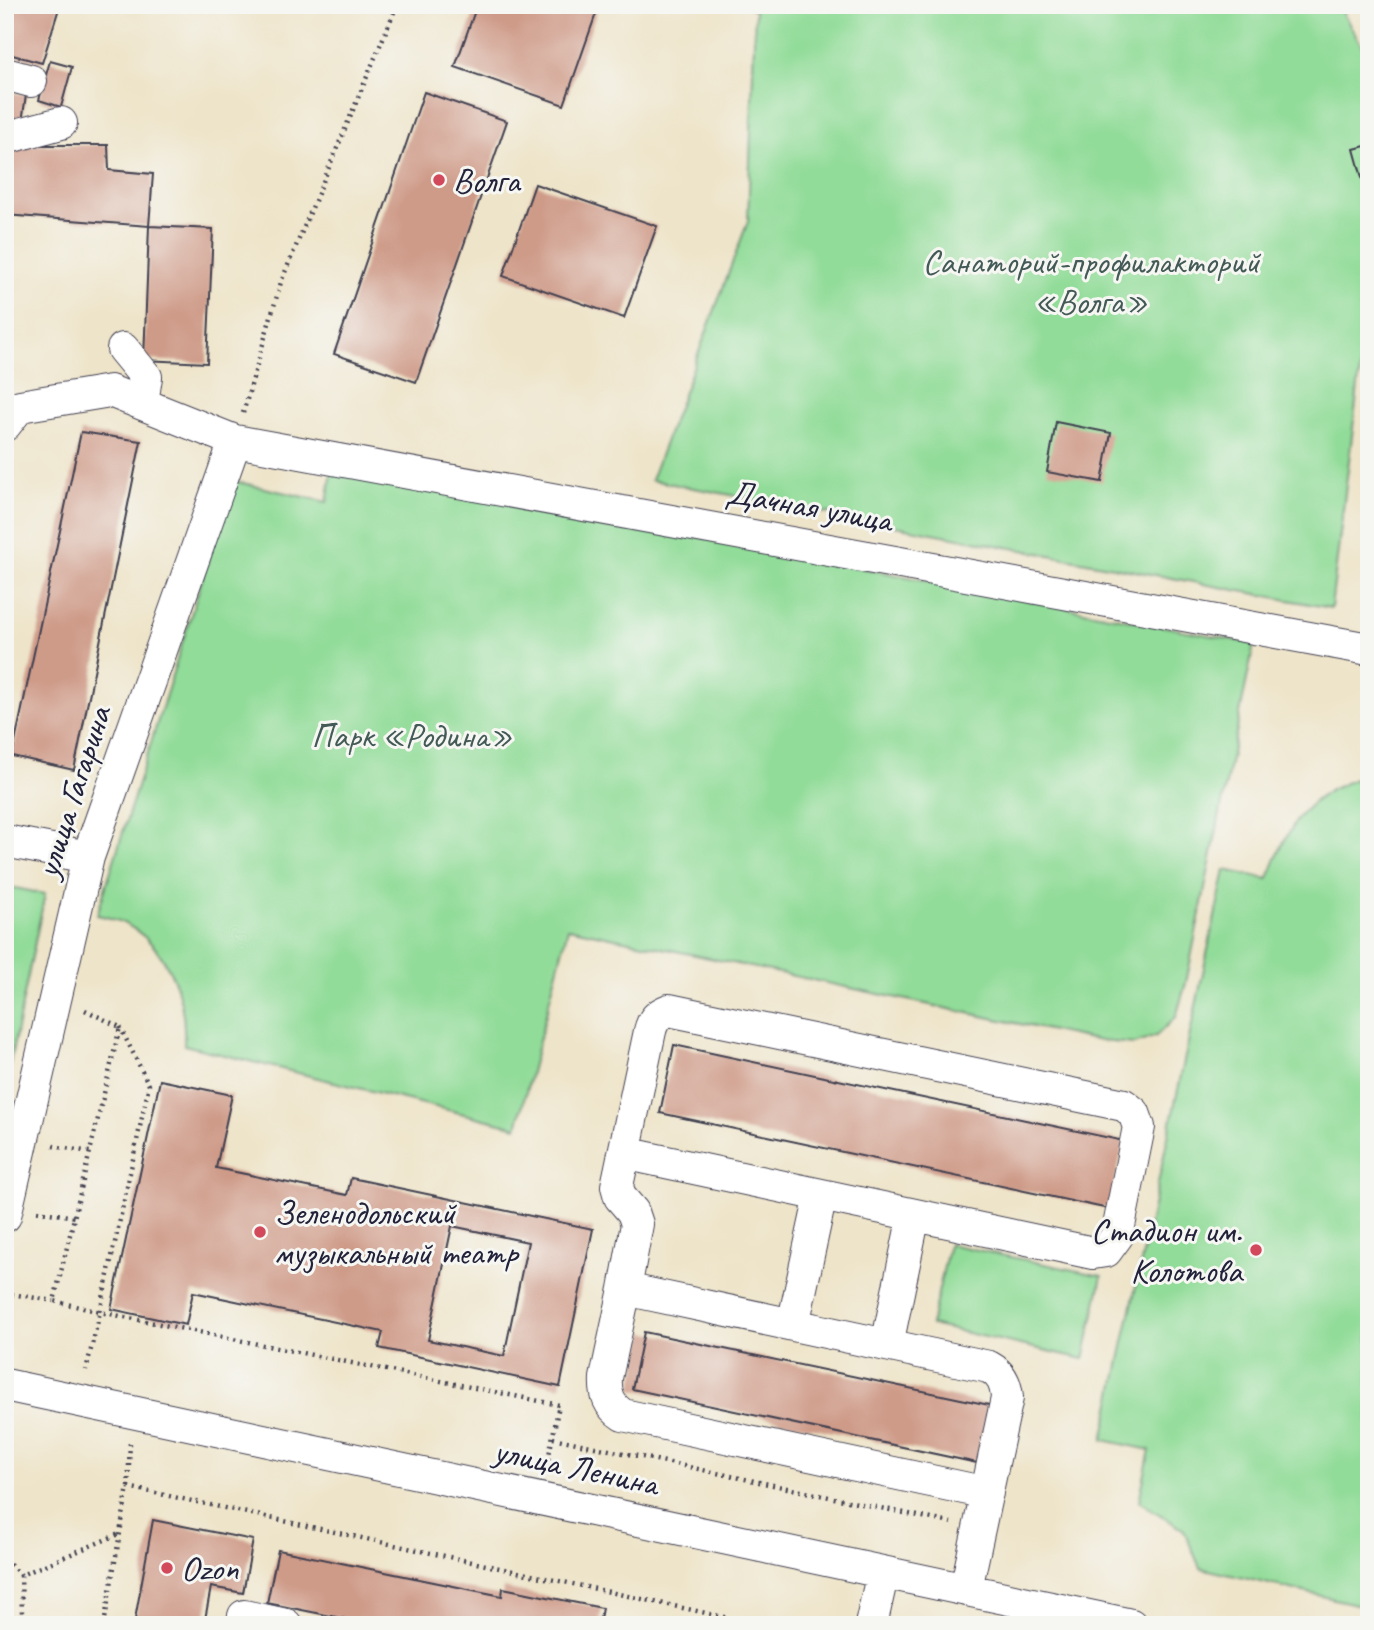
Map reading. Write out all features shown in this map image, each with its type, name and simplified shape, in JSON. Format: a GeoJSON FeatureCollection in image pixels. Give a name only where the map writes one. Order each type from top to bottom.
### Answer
{"type":"FeatureCollection","features":[{"type":"Feature","properties":{"kind":"street"},"geometry":{"type":"LineString","coordinates":[[5,138],[61,122]]}},
{"type":"Feature","properties":{"kind":"street"},"geometry":{"type":"LineString","coordinates":[[123,349],[146,377],[142,403]]}},
{"type":"Feature","properties":{"kind":"street","name":"Дачная улица"},"geometry":{"type":"LineString","coordinates":[[5,425],[20,406],[110,391],[234,441],[1369,649]]}},
{"type":"Feature","properties":{"kind":"street","name":"улица Гагарина"},"geometry":{"type":"LineString","coordinates":[[5,1216],[88,857],[234,441]]}},
{"type":"Feature","properties":{"kind":"street"},"geometry":{"type":"LineString","coordinates":[[5,841],[88,857]]}},
{"type":"Feature","properties":{"kind":"street"},"geometry":{"type":"LineString","coordinates":[[624,1153],[1093,1253],[1106,1251],[1117,1236],[1139,1135],[1138,1119],[1124,1105],[669,1010],[662,1012],[652,1023],[624,1153],[618,1192],[633,1212],[637,1224],[606,1378],[605,1390],[611,1404],[623,1415],[987,1493]]}},
{"type":"Feature","properties":{"kind":"street"},"geometry":{"type":"LineString","coordinates":[[793,1325],[821,1195]]}},
{"type":"Feature","properties":{"kind":"street"},"geometry":{"type":"LineString","coordinates":[[887,1345],[915,1215]]}},
{"type":"Feature","properties":{"kind":"street"},"geometry":{"type":"LineString","coordinates":[[625,1289],[989,1367],[1004,1381],[1007,1398],[966,1590]]}},
{"type":"Feature","properties":{"kind":"street","name":"улица Ленина"},"geometry":{"type":"LineString","coordinates":[[5,1385],[1131,1625]]}},
{"type":"Feature","properties":{"kind":"street"},"geometry":{"type":"LineString","coordinates":[[871,1625],[883,1572]]}},
{"type":"Feature","properties":{"kind":"street"},"geometry":{"type":"LineString","coordinates":[[242,1625],[244,1616],[286,1625]]}},
{"type":"Feature","properties":{"kind":"path"},"geometry":{"type":"LineString","coordinates":[[234,441],[281,282],[397,5]]}},
{"type":"Feature","properties":{"kind":"path"},"geometry":{"type":"LineString","coordinates":[[56,995],[120,1027],[149,1085],[79,1400]]}},
{"type":"Feature","properties":{"kind":"path"},"geometry":{"type":"LineString","coordinates":[[54,1301],[120,1027]]}},
{"type":"Feature","properties":{"kind":"path"},"geometry":{"type":"LineString","coordinates":[[23,1140],[90,1152]]}},
{"type":"Feature","properties":{"kind":"path"},"geometry":{"type":"LineString","coordinates":[[5,1293],[559,1405],[540,1499]]}},
{"type":"Feature","properties":{"kind":"path"},"geometry":{"type":"LineString","coordinates":[[553,1438],[979,1529]]}},
{"type":"Feature","properties":{"kind":"path"},"geometry":{"type":"LineString","coordinates":[[104,1625],[128,1487],[130,1442],[118,1440]]}},
{"type":"Feature","properties":{"kind":"path"},"geometry":{"type":"LineString","coordinates":[[128,1487],[761,1625]]}},
{"type":"Feature","properties":{"kind":"path"},"geometry":{"type":"LineString","coordinates":[[21,1575],[120,1533]]}},
{"type":"Feature","properties":{"kind":"path"},"geometry":{"type":"LineString","coordinates":[[5,1559],[21,1575],[22,1614],[16,1625]]}},
{"type":"Feature","properties":{"kind":"green space","name":"Санаторий-профилакторий «Волга»"},"geometry":{"type":"Polygon","coordinates":[[[747,5],[1338,5],[1367,54],[1369,296],[1331,608],[651,480],[748,221],[755,11],[747,5]]]}},
{"type":"Feature","properties":{"kind":"green space","name":"Парк «Родина»"},"geometry":{"type":"Polygon","coordinates":[[[333,466],[1254,644],[1186,983],[1176,1017],[1156,1036],[1135,1044],[1100,1041],[568,928],[517,1127],[184,1045],[181,1002],[175,981],[165,962],[153,945],[137,932],[119,921],[97,915],[233,481],[327,502],[333,466]]]}},
{"type":"Feature","properties":{"kind":"green space","name":"Стадион им. Колотова"},"geometry":{"type":"Polygon","coordinates":[[[1369,775],[1369,1607],[1200,1568],[1184,1530],[1139,1501],[1150,1450],[1103,1440],[1225,870],[1268,879],[1284,842],[1303,812],[1330,790],[1369,775]]]}},
{"type":"Feature","properties":{"kind":"green space"},"geometry":{"type":"Polygon","coordinates":[[[5,886],[45,894],[5,1087],[5,886]]]}},
{"type":"Feature","properties":{"kind":"green space"},"geometry":{"type":"Polygon","coordinates":[[[949,1244],[1102,1276],[1084,1359],[931,1325],[949,1244]]]}},
{"type":"Feature","properties":{"kind":"building"},"geometry":{"type":"Polygon","coordinates":[[[5,5],[60,5],[42,63],[5,53],[5,5]]]}},
{"type":"Feature","properties":{"kind":"building"},"geometry":{"type":"Polygon","coordinates":[[[477,5],[599,5],[564,105],[455,67],[477,5]]]}},
{"type":"Feature","properties":{"kind":"building"},"geometry":{"type":"Polygon","coordinates":[[[50,61],[72,67],[61,107],[39,100],[50,61]]]}},
{"type":"Feature","properties":{"kind":"building"},"geometry":{"type":"Polygon","coordinates":[[[5,91],[26,95],[22,122],[5,127],[5,91]]]}},
{"type":"Feature","properties":{"kind":"building"},"geometry":{"type":"Polygon","coordinates":[[[424,92],[507,121],[416,382],[334,354],[424,92]]]}},
{"type":"Feature","properties":{"kind":"building"},"geometry":{"type":"Polygon","coordinates":[[[15,145],[108,145],[109,170],[153,174],[149,226],[5,215],[5,162],[15,145]]]}},
{"type":"Feature","properties":{"kind":"building"},"geometry":{"type":"Polygon","coordinates":[[[1369,145],[1369,199],[1368,199],[1354,149],[1369,145]]]}},
{"type":"Feature","properties":{"kind":"building"},"geometry":{"type":"Polygon","coordinates":[[[535,184],[657,226],[624,318],[503,276],[535,184]]]}},
{"type":"Feature","properties":{"kind":"building"},"geometry":{"type":"Polygon","coordinates":[[[149,226],[213,229],[207,363],[144,360],[149,226]]]}},
{"type":"Feature","properties":{"kind":"building"},"geometry":{"type":"Polygon","coordinates":[[[1056,422],[1111,433],[1102,482],[1047,472],[1056,422]]]}},
{"type":"Feature","properties":{"kind":"building"},"geometry":{"type":"Polygon","coordinates":[[[81,432],[141,441],[74,770],[12,756],[81,432]]]}},
{"type":"Feature","properties":{"kind":"building"},"geometry":{"type":"Polygon","coordinates":[[[674,1045],[1124,1141],[1109,1209],[660,1113],[674,1045]]]}},
{"type":"Feature","properties":{"kind":"building"},"geometry":{"type":"Polygon","coordinates":[[[160,1080],[232,1095],[216,1168],[347,1195],[351,1178],[593,1229],[560,1387],[379,1348],[383,1332],[193,1292],[186,1325],[111,1309],[160,1080]],[[452,1226],[428,1340],[504,1356],[528,1242],[452,1226]]]}},
{"type":"Feature","properties":{"kind":"building"},"geometry":{"type":"Polygon","coordinates":[[[644,1332],[994,1406],[982,1464],[632,1389],[644,1332]]]}},
{"type":"Feature","properties":{"kind":"building"},"geometry":{"type":"Polygon","coordinates":[[[153,1520],[253,1540],[243,1593],[211,1587],[204,1625],[134,1625],[153,1520]]]}},
{"type":"Feature","properties":{"kind":"building"},"geometry":{"type":"Polygon","coordinates":[[[278,1550],[502,1596],[503,1588],[602,1608],[600,1619],[622,1625],[376,1625],[267,1603],[278,1550]]]}},
{"type":"Feature","properties":{"kind":"place","name":"Волга"},"geometry":{"type":"Point","coordinates":[439,180]}},
{"type":"Feature","properties":{"kind":"place","name":"Зеленодольский музыкальный театр"},"geometry":{"type":"Point","coordinates":[260,1232]}},
{"type":"Feature","properties":{"kind":"place","name":"Стадион им. Колотова"},"geometry":{"type":"Point","coordinates":[1256,1250]}},
{"type":"Feature","properties":{"kind":"place","name":"Ozon"},"geometry":{"type":"Point","coordinates":[167,1568]}}]}
